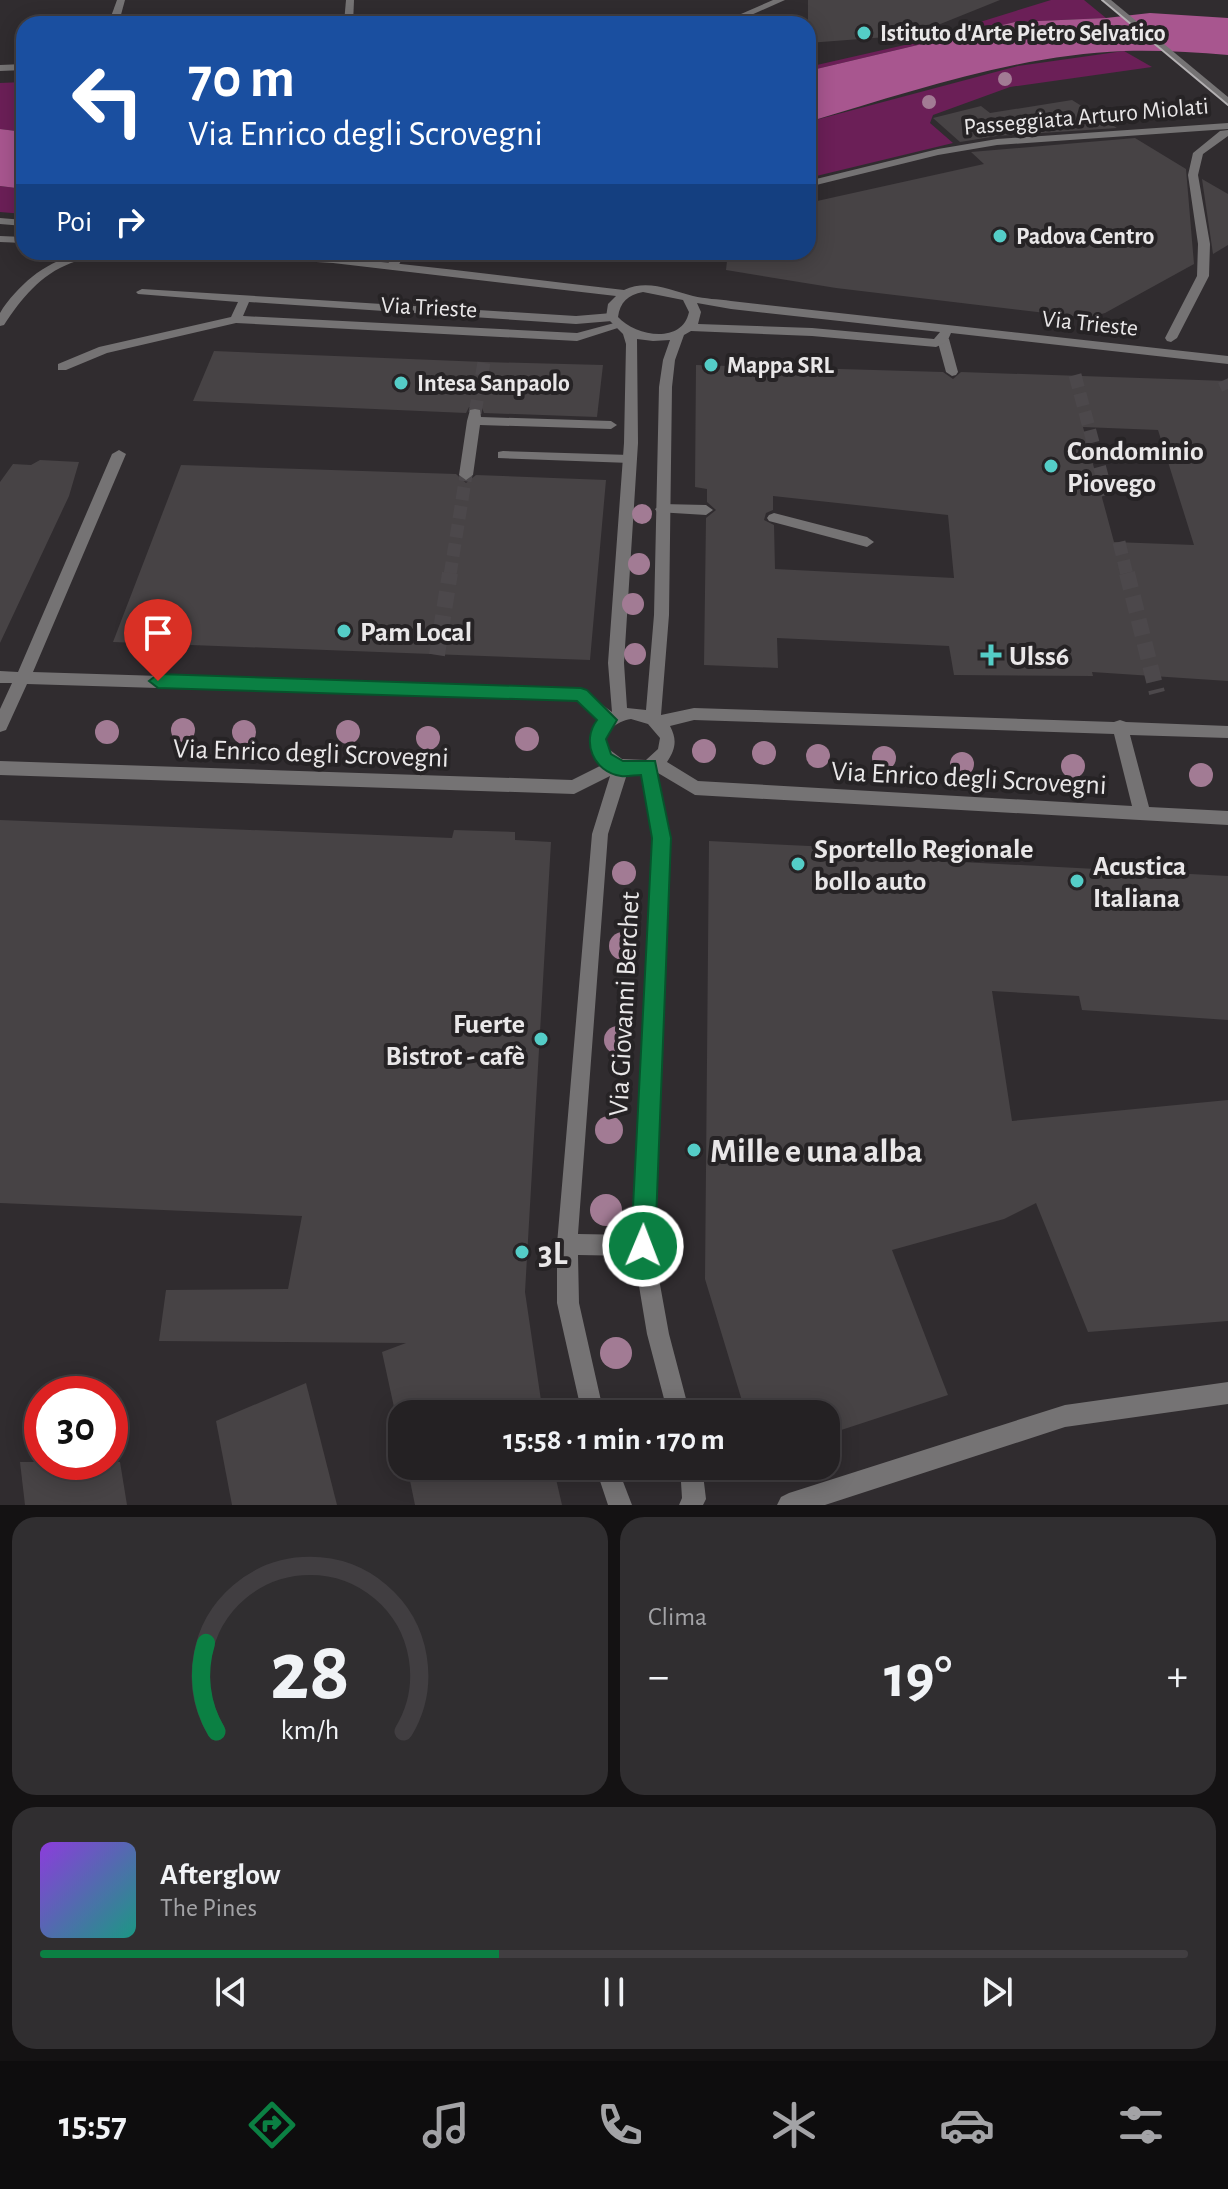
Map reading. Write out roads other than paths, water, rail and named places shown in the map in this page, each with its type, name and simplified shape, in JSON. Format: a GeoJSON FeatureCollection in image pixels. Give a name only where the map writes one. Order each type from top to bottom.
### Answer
{"type":"FeatureCollection","features":[{"type":"Feature","properties":{"kind":"street"},"geometry":{"type":"LineString","coordinates":[[742,16],[781,0]]}},
{"type":"Feature","properties":{"kind":"street"},"geometry":{"type":"LineString","coordinates":[[1108,2],[1228,102]]}},
{"type":"Feature","properties":{"kind":"street"},"geometry":{"type":"LineString","coordinates":[[1196,75],[1228,90]]}},
{"type":"Feature","properties":{"kind":"street","name":"Passeggiata Arturo Miolati"},"geometry":{"type":"LineString","coordinates":[[816,182],[938,152],[997,142],[1228,126]]}},
{"type":"Feature","properties":{"kind":"street","name":"Passeggiata Arturo Miolati"},"geometry":{"type":"LineString","coordinates":[[1171,338],[1203,276],[1204,244],[1193,175],[1198,153],[1228,133]]}},
{"type":"Feature","properties":{"kind":"street"},"geometry":{"type":"LineString","coordinates":[[0,322],[13,299],[28,282],[46,269],[72,260]]}},
{"type":"Feature","properties":{"kind":"street","name":"Via Trieste"},"geometry":{"type":"LineString","coordinates":[[311,260],[393,266],[626,294],[659,288],[688,299],[945,334],[1228,360]]}},
{"type":"Feature","properties":{"kind":"street"},"geometry":{"type":"LineString","coordinates":[[393,266],[396,260]]}},
{"type":"Feature","properties":{"kind":"street","name":"Via Trieste"},"geometry":{"type":"LineString","coordinates":[[142,292],[576,320],[620,326],[654,338],[684,330],[812,332],[936,343],[945,334]]}},
{"type":"Feature","properties":{"kind":"street"},"geometry":{"type":"LineString","coordinates":[[618,767],[598,749],[600,728],[614,717],[630,459],[632,344],[620,326],[614,304],[626,294]]}},
{"type":"Feature","properties":{"kind":"street"},"geometry":{"type":"LineString","coordinates":[[236,319],[246,297]]}},
{"type":"Feature","properties":{"kind":"street"},"geometry":{"type":"LineString","coordinates":[[652,765],[668,747],[668,738],[656,720],[661,666],[667,363],[684,330],[696,316],[688,299]]}},
{"type":"Feature","properties":{"kind":"street","name":"Via Trieste"},"geometry":{"type":"LineString","coordinates":[[62,367],[103,350],[236,319],[577,337],[620,326]]}},
{"type":"Feature","properties":{"kind":"street"},"geometry":{"type":"LineString","coordinates":[[945,334],[952,372]]}},
{"type":"Feature","properties":{"kind":"street"},"geometry":{"type":"LineString","coordinates":[[467,472],[474,417],[611,425]]}},
{"type":"Feature","properties":{"kind":"street"},"geometry":{"type":"LineString","coordinates":[[0,726],[42,636],[119,454]]}},
{"type":"Feature","properties":{"kind":"street"},"geometry":{"type":"LineString","coordinates":[[503,455],[630,459]]}},
{"type":"Feature","properties":{"kind":"street"},"geometry":{"type":"LineString","coordinates":[[662,509],[706,510]]}},
{"type":"Feature","properties":{"kind":"street"},"geometry":{"type":"LineString","coordinates":[[774,518],[867,542]]}},
{"type":"Feature","properties":{"kind":"street"},"geometry":{"type":"LineString","coordinates":[[0,677],[581,695],[614,717]]}},
{"type":"Feature","properties":{"kind":"street","name":"Via Enrico degli Scrovegni"},"geometry":{"type":"LineString","coordinates":[[614,717],[643,714],[656,720],[694,714],[1228,732]]}},
{"type":"Feature","properties":{"kind":"street","name":"Via Enrico degli Scrovegni"},"geometry":{"type":"LineString","coordinates":[[1120,726],[1142,813]]}},
{"type":"Feature","properties":{"kind":"street","name":"Via Enrico degli Scrovegni"},"geometry":{"type":"LineString","coordinates":[[0,768],[574,787],[618,767],[652,765],[695,788],[1228,818]]}},
{"type":"Feature","properties":{"kind":"street","name":"Via Giovanni Berchet"},"geometry":{"type":"LineString","coordinates":[[652,765],[661,838],[643,1246],[658,1334],[675,1400]]}},
{"type":"Feature","properties":{"kind":"street","name":"Via Giovanni Berchet"},"geometry":{"type":"LineString","coordinates":[[590,1400],[568,1303],[567,1244],[600,834],[618,767]]}},
{"type":"Feature","properties":{"kind":"street"},"geometry":{"type":"LineString","coordinates":[[567,1244],[643,1246]]}},
{"type":"Feature","properties":{"kind":"street"},"geometry":{"type":"LineString","coordinates":[[802,1503],[1065,1416],[1228,1393]]}},
{"type":"Feature","properties":{"kind":"street"},"geometry":{"type":"LineString","coordinates":[[611,1480],[620,1505]]}},
{"type":"Feature","properties":{"kind":"street"},"geometry":{"type":"LineString","coordinates":[[691,1505],[694,1499],[692,1480]]}},
{"type":"Feature","properties":{"kind":"tunnel"},"geometry":{"type":"LineString","coordinates":[[475,413],[484,362]]}},
{"type":"Feature","properties":{"kind":"tunnel"},"geometry":{"type":"LineString","coordinates":[[1075,375],[1107,495]]}},
{"type":"Feature","properties":{"kind":"tunnel"},"geometry":{"type":"LineString","coordinates":[[1224,380],[1228,389]]}},
{"type":"Feature","properties":{"kind":"tunnel"},"geometry":{"type":"LineString","coordinates":[[450,575],[466,475]]}},
{"type":"Feature","properties":{"kind":"tunnel"},"geometry":{"type":"LineString","coordinates":[[1119,542],[1127,575]]}},
{"type":"Feature","properties":{"kind":"tunnel"},"geometry":{"type":"LineString","coordinates":[[437,655],[450,573]]}},
{"type":"Feature","properties":{"kind":"tunnel"},"geometry":{"type":"LineString","coordinates":[[1127,573],[1157,693]]}},
{"type":"Feature","properties":{"kind":"tram line"},"geometry":{"type":"LineString","coordinates":[[1102,0],[1228,105]]}},
{"type":"Feature","properties":{"kind":"place","name":"Istituto d'Arte Pietro Selvatico"},"geometry":{"type":"Point","coordinates":[864,33]}},
{"type":"Feature","properties":{"kind":"place","name":"Padova Centro"},"geometry":{"type":"Point","coordinates":[1000,236]}},
{"type":"Feature","properties":{"kind":"place","name":"Mappa SRL"},"geometry":{"type":"Point","coordinates":[711,365]}},
{"type":"Feature","properties":{"kind":"place","name":"Intesa Sanpaolo"},"geometry":{"type":"Point","coordinates":[401,383]}},
{"type":"Feature","properties":{"kind":"place","name":"Condominio Piovego"},"geometry":{"type":"Point","coordinates":[1051,466]}},
{"type":"Feature","properties":{"kind":"place","name":"Pam Local"},"geometry":{"type":"Point","coordinates":[344,631]}},
{"type":"Feature","properties":{"kind":"place","name":"Ulss6"},"geometry":{"type":"Point","coordinates":[991,655]}},
{"type":"Feature","properties":{"kind":"place","name":"Sportello Regionale bollo auto"},"geometry":{"type":"Point","coordinates":[798,864]}},
{"type":"Feature","properties":{"kind":"place","name":"Acustica Italiana"},"geometry":{"type":"Point","coordinates":[1077,881]}},
{"type":"Feature","properties":{"kind":"place","name":"Fuerte Bistrot - cafè"},"geometry":{"type":"Point","coordinates":[541,1039]}},
{"type":"Feature","properties":{"kind":"place","name":"Mille e una alba"},"geometry":{"type":"Point","coordinates":[694,1150]}},
{"type":"Feature","properties":{"kind":"place","name":"3L"},"geometry":{"type":"Point","coordinates":[522,1252]}}]}
